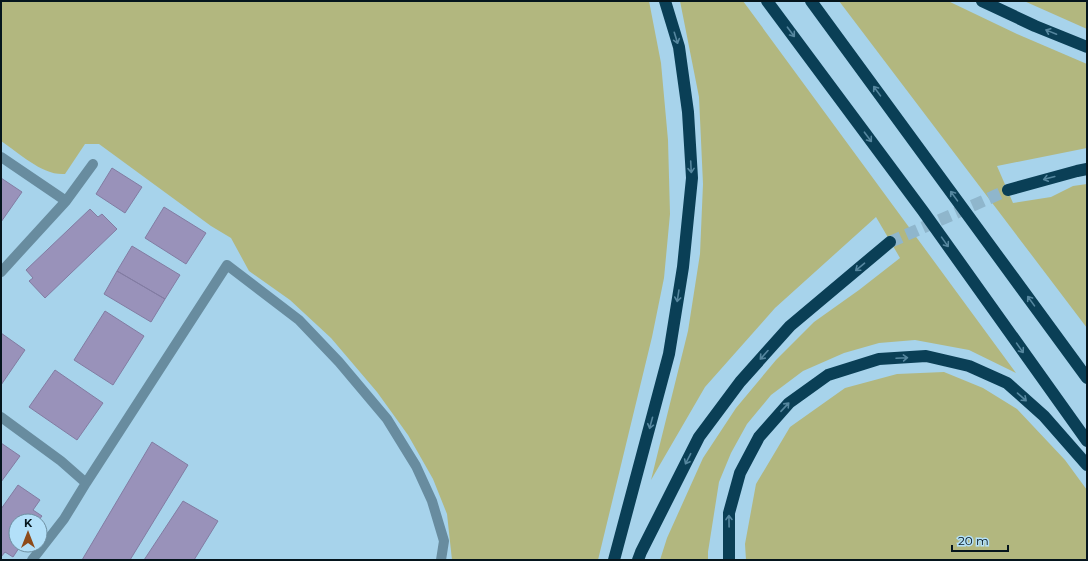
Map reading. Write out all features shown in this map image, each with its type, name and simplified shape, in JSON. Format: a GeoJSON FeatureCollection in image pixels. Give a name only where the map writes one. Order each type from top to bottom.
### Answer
{"type":"FeatureCollection","features":[{"type":"Feature","properties":{"kind":"highway"},"geometry":{"type":"LineString","coordinates":[[614,560],[669,354],[683,267],[692,178],[688,112],[679,47],[665,1]]}},
{"type":"Feature","properties":{"kind":"highway"},"geometry":{"type":"LineString","coordinates":[[767,1],[923,211],[1087,441]]}},
{"type":"Feature","properties":{"kind":"highway"},"geometry":{"type":"LineString","coordinates":[[811,1],[1087,378]]}},
{"type":"Feature","properties":{"kind":"highway"},"geometry":{"type":"LineString","coordinates":[[982,1],[1035,26],[1087,47]]}},
{"type":"Feature","properties":{"kind":"highway"},"geometry":{"type":"LineString","coordinates":[[1008,190],[1087,169]]}},
{"type":"Feature","properties":{"kind":"highway"},"geometry":{"type":"LineString","coordinates":[[638,560],[699,437],[740,382],[790,326],[890,242]]}},
{"type":"Feature","properties":{"kind":"highway"},"geometry":{"type":"LineString","coordinates":[[729,560],[729,513],[740,473],[759,437],[789,403],[828,375],[879,359],[926,356],[969,366],[1007,384],[1044,416],[1087,465]]}},
{"type":"Feature","properties":{"kind":"street"},"geometry":{"type":"LineString","coordinates":[[1,157],[66,201]]}},
{"type":"Feature","properties":{"kind":"street"},"geometry":{"type":"LineString","coordinates":[[1,272],[66,201],[93,164]]}},
{"type":"Feature","properties":{"kind":"street"},"geometry":{"type":"LineString","coordinates":[[32,560],[64,520],[86,483],[227,265],[299,320],[340,362],[387,419],[416,466],[432,501],[444,541],[442,560]]}},
{"type":"Feature","properties":{"kind":"street"},"geometry":{"type":"LineString","coordinates":[[1,417],[61,461],[86,483]]}},
{"type":"Feature","properties":{"kind":"green space"},"geometry":{"type":"Polygon","coordinates":[[[1,1],[649,1],[661,63],[668,140],[670,214],[664,278],[652,337],[598,560],[452,560],[447,514],[433,479],[408,435],[377,392],[331,338],[290,300],[249,271],[231,238],[211,226],[99,144],[85,144],[65,174],[57,174],[40,168],[1,141],[1,1]]]}},
{"type":"Feature","properties":{"kind":"green space"},"geometry":{"type":"Polygon","coordinates":[[[680,1],[743,1],[1016,373],[969,350],[915,340],[879,343],[844,353],[803,371],[771,395],[747,424],[731,453],[719,482],[708,560],[660,560],[667,538],[703,458],[736,408],[776,360],[814,322],[900,258],[876,217],[775,308],[705,387],[651,480],[688,331],[700,254],[703,184],[699,97],[680,1]]]}},
{"type":"Feature","properties":{"kind":"green space"},"geometry":{"type":"Polygon","coordinates":[[[839,1],[948,1],[1017,34],[1087,64],[1087,148],[997,166],[1013,203],[1051,197],[1073,186],[1087,184],[1087,328],[839,1]]]}},
{"type":"Feature","properties":{"kind":"green space"},"geometry":{"type":"Polygon","coordinates":[[[1024,1],[1087,1],[1087,29],[1024,1]]]}},
{"type":"Feature","properties":{"kind":"green space"},"geometry":{"type":"Polygon","coordinates":[[[944,372],[983,388],[1017,409],[1065,460],[1087,490],[1087,560],[746,560],[745,544],[756,484],[790,427],[845,388],[897,374],[944,372]]]}},
{"type":"Feature","properties":{"kind":"building"},"geometry":{"type":"Polygon","coordinates":[[[112,168],[142,187],[125,213],[96,194],[112,168]]]}},
{"type":"Feature","properties":{"kind":"building"},"geometry":{"type":"Polygon","coordinates":[[[1,178],[22,192],[1,222],[1,178]]]}},
{"type":"Feature","properties":{"kind":"building"},"geometry":{"type":"Polygon","coordinates":[[[164,207],[206,233],[186,264],[145,238],[164,207]]]}},
{"type":"Feature","properties":{"kind":"building"},"geometry":{"type":"Polygon","coordinates":[[[90,209],[98,217],[102,214],[117,229],[45,298],[29,281],[33,278],[26,270],[90,209]]]}},
{"type":"Feature","properties":{"kind":"building"},"geometry":{"type":"Polygon","coordinates":[[[132,246],[180,275],[165,299],[117,271],[132,246]]]}},
{"type":"Feature","properties":{"kind":"building"},"geometry":{"type":"Polygon","coordinates":[[[117,271],[165,299],[151,322],[104,294],[117,271]]]}},
{"type":"Feature","properties":{"kind":"building"},"geometry":{"type":"Polygon","coordinates":[[[105,311],[144,336],[113,385],[74,360],[105,311]]]}},
{"type":"Feature","properties":{"kind":"building"},"geometry":{"type":"Polygon","coordinates":[[[1,333],[25,350],[1,385],[1,333]]]}},
{"type":"Feature","properties":{"kind":"building"},"geometry":{"type":"Polygon","coordinates":[[[55,370],[103,403],[77,440],[29,407],[55,370]]]}},
{"type":"Feature","properties":{"kind":"building"},"geometry":{"type":"Polygon","coordinates":[[[152,442],[188,465],[130,560],[82,560],[152,442]]]}},
{"type":"Feature","properties":{"kind":"building"},"geometry":{"type":"Polygon","coordinates":[[[1,443],[20,456],[1,482],[1,443]]]}},
{"type":"Feature","properties":{"kind":"building"},"geometry":{"type":"Polygon","coordinates":[[[18,485],[40,500],[33,510],[38,513],[8,513],[8,553],[16,553],[13,557],[5,552],[1,557],[1,509],[18,485]]]}},
{"type":"Feature","properties":{"kind":"building"},"geometry":{"type":"Polygon","coordinates":[[[183,501],[218,521],[194,560],[144,560],[183,501]]]}},
{"type":"Feature","properties":{"kind":"tunnel"},"geometry":{"type":"LineString","coordinates":[[890,242],[1008,190]]}}]}
